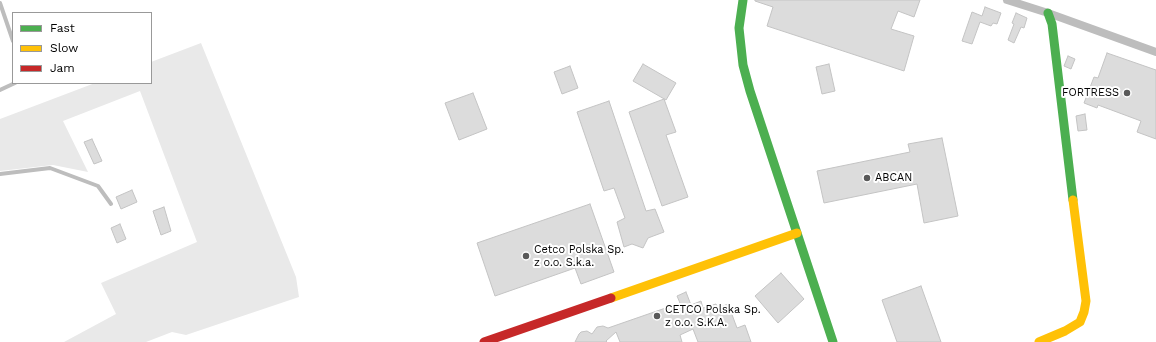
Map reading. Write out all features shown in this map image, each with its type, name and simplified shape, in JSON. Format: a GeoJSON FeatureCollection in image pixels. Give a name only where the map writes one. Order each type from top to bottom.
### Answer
{"type":"FeatureCollection","features":[{"type":"Feature","properties":{"kind":"street"},"geometry":{"type":"LineString","coordinates":[[743,0],[739,28],[743,66],[833,342]]}},
{"type":"Feature","properties":{"kind":"street"},"geometry":{"type":"LineString","coordinates":[[1007,0],[1048,13],[1156,52]]}},
{"type":"Feature","properties":{"kind":"street"},"geometry":{"type":"LineString","coordinates":[[1039,342],[1065,331],[1080,322],[1086,301],[1066,150],[1052,24],[1048,13]]}},
{"type":"Feature","properties":{"kind":"street"},"geometry":{"type":"LineString","coordinates":[[484,342],[797,233]]}},
{"type":"Feature","properties":{"kind":"lane"},"geometry":{"type":"LineString","coordinates":[[0,3],[12,38]]}},
{"type":"Feature","properties":{"kind":"lane"},"geometry":{"type":"LineString","coordinates":[[0,90],[13,84]]}},
{"type":"Feature","properties":{"kind":"lane"},"geometry":{"type":"LineString","coordinates":[[0,174],[50,168],[98,186],[111,204]]}},
{"type":"Feature","properties":{"kind":"shaded area"},"geometry":{"type":"Polygon","coordinates":[[[201,43],[296,277],[299,297],[186,335],[172,332],[146,342],[64,342],[116,314],[101,283],[197,242],[140,91],[63,121],[88,172],[53,165],[0,171],[0,119],[92,84],[152,84],[152,62],[201,43]]]}},
{"type":"Feature","properties":{"kind":"building"},"geometry":{"type":"Polygon","coordinates":[[[755,0],[920,0],[914,17],[898,11],[891,29],[914,36],[904,71],[767,26],[773,7],[755,0]]]}},
{"type":"Feature","properties":{"kind":"building"},"geometry":{"type":"Polygon","coordinates":[[[985,7],[1001,13],[997,24],[993,23],[991,26],[980,22],[972,44],[962,41],[972,12],[982,16],[985,7]]]}},
{"type":"Feature","properties":{"kind":"building"},"geometry":{"type":"Polygon","coordinates":[[[1016,13],[1027,18],[1024,28],[1021,27],[1014,43],[1008,40],[1014,24],[1012,23],[1016,13]]]}},
{"type":"Feature","properties":{"kind":"building","name":"FORTRESS"},"geometry":{"type":"Polygon","coordinates":[[[1107,53],[1156,70],[1156,139],[1137,132],[1141,121],[1098,105],[1097,108],[1084,103],[1094,77],[1098,78],[1107,53]]]}},
{"type":"Feature","properties":{"kind":"building"},"geometry":{"type":"Polygon","coordinates":[[[1068,56],[1075,59],[1071,69],[1064,66],[1068,56]]]}},
{"type":"Feature","properties":{"kind":"building"},"geometry":{"type":"Polygon","coordinates":[[[643,64],[676,83],[666,100],[633,81],[643,64]]]}},
{"type":"Feature","properties":{"kind":"building"},"geometry":{"type":"Polygon","coordinates":[[[829,64],[835,91],[822,94],[816,67],[829,64]]]}},
{"type":"Feature","properties":{"kind":"building"},"geometry":{"type":"Polygon","coordinates":[[[570,66],[578,88],[562,94],[554,72],[570,66]]]}},
{"type":"Feature","properties":{"kind":"building"},"geometry":{"type":"Polygon","coordinates":[[[473,93],[487,129],[459,140],[445,103],[473,93]]]}},
{"type":"Feature","properties":{"kind":"building"},"geometry":{"type":"Polygon","coordinates":[[[664,99],[676,132],[666,135],[688,197],[662,206],[629,112],[664,99]]]}},
{"type":"Feature","properties":{"kind":"building","name":"Cetco Polska Sp. z o.o. S.k.a."},"geometry":{"type":"Polygon","coordinates":[[[609,101],[646,211],[655,209],[664,232],[648,238],[643,248],[632,244],[624,247],[617,222],[625,218],[614,188],[604,191],[577,112],[609,101]]]}},
{"type":"Feature","properties":{"kind":"building"},"geometry":{"type":"Polygon","coordinates":[[[1085,114],[1087,130],[1078,131],[1076,116],[1085,114]]]}},
{"type":"Feature","properties":{"kind":"building"},"geometry":{"type":"Polygon","coordinates":[[[942,138],[958,216],[924,223],[917,184],[824,203],[817,171],[910,152],[908,144],[942,138]]]}},
{"type":"Feature","properties":{"kind":"building"},"geometry":{"type":"Polygon","coordinates":[[[92,139],[102,161],[94,164],[84,142],[92,139]]]}},
{"type":"Feature","properties":{"kind":"building"},"geometry":{"type":"Polygon","coordinates":[[[132,190],[137,202],[121,209],[116,197],[132,190]]]}},
{"type":"Feature","properties":{"kind":"building","name":"Cetco Polska Sp. z o.o. S.k.a."},"geometry":{"type":"Polygon","coordinates":[[[590,204],[614,272],[581,284],[575,268],[495,296],[477,243],[590,204]]]}},
{"type":"Feature","properties":{"kind":"building"},"geometry":{"type":"Polygon","coordinates":[[[164,207],[171,231],[161,235],[153,211],[164,207]]]}},
{"type":"Feature","properties":{"kind":"building"},"geometry":{"type":"Polygon","coordinates":[[[120,224],[126,239],[117,243],[111,228],[120,224]]]}},
{"type":"Feature","properties":{"kind":"building"},"geometry":{"type":"Polygon","coordinates":[[[781,273],[804,299],[778,323],[755,296],[781,273]]]}},
{"type":"Feature","properties":{"kind":"building"},"geometry":{"type":"Polygon","coordinates":[[[921,286],[941,342],[897,342],[882,300],[921,286]]]}},
{"type":"Feature","properties":{"kind":"building"},"geometry":{"type":"Polygon","coordinates":[[[686,292],[691,305],[701,301],[703,308],[716,304],[718,308],[728,304],[737,328],[745,325],[751,342],[698,342],[693,329],[680,335],[682,342],[620,342],[616,332],[606,341],[607,342],[575,342],[581,332],[587,331],[592,334],[597,327],[603,326],[608,328],[680,303],[677,296],[686,292]]]}},
{"type":"Feature","properties":{"kind":"traffic: fast"},"geometry":{"type":"LineString","coordinates":[[743,0],[739,28],[743,65],[750,91],[833,342]]}},
{"type":"Feature","properties":{"kind":"traffic: fast"},"geometry":{"type":"LineString","coordinates":[[1048,13],[1052,24],[1073,200]]}},
{"type":"Feature","properties":{"kind":"traffic: slow"},"geometry":{"type":"LineString","coordinates":[[1039,342],[1065,331],[1080,322],[1084,312],[1086,301],[1073,200]]}},
{"type":"Feature","properties":{"kind":"traffic: slow"},"geometry":{"type":"LineString","coordinates":[[611,298],[797,233]]}},
{"type":"Feature","properties":{"kind":"traffic: jam"},"geometry":{"type":"LineString","coordinates":[[484,342],[611,298]]}},
{"type":"Feature","properties":{"kind":"place","name":"FORTRESS"},"geometry":{"type":"Point","coordinates":[1127,93]}},
{"type":"Feature","properties":{"kind":"place","name":"ABCAN"},"geometry":{"type":"Point","coordinates":[867,178]}},
{"type":"Feature","properties":{"kind":"place","name":"Cetco Polska Sp. z o.o. S.k.a."},"geometry":{"type":"Point","coordinates":[526,256]}},
{"type":"Feature","properties":{"kind":"place","name":"CETCO Polska Sp. z o.o. S.K.A."},"geometry":{"type":"Point","coordinates":[657,316]}}]}
